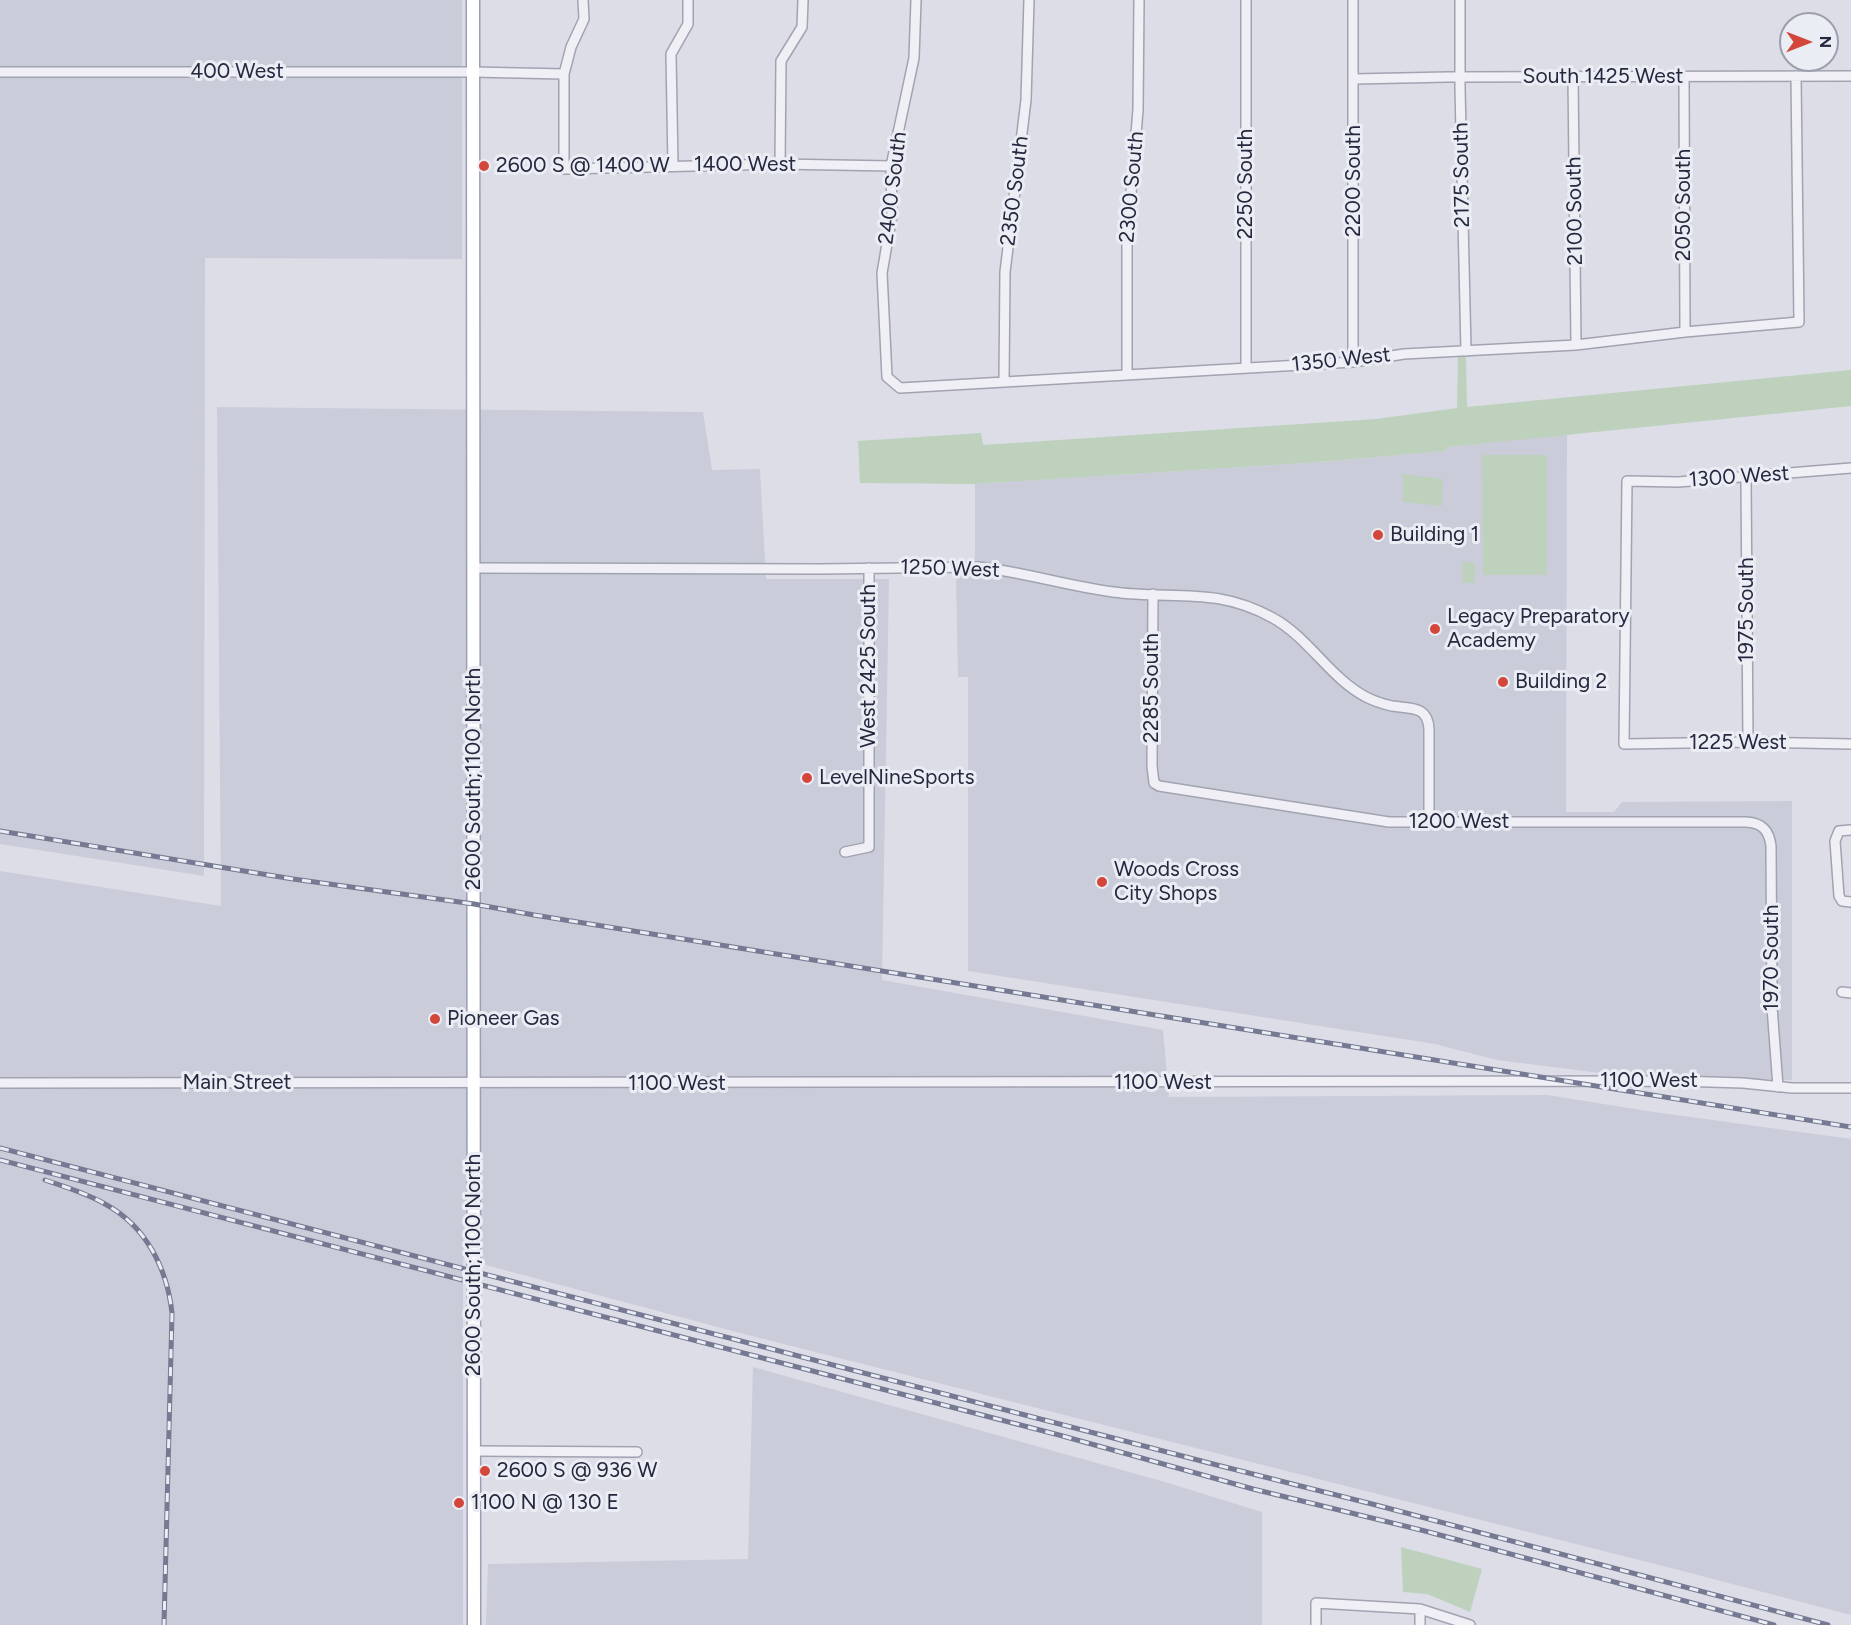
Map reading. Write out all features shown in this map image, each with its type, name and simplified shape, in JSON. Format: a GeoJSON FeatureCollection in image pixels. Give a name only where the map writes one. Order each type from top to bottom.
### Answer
{"type":"FeatureCollection","features":[{"type":"Feature","properties":{"kind":"main road","name":"2600 South;1100 North"},"geometry":{"type":"LineString","coordinates":[[473,0],[474,1625]]}},
{"type":"Feature","properties":{"kind":"street"},"geometry":{"type":"LineString","coordinates":[[564,74],[571,47],[584,19],[583,0]]}},
{"type":"Feature","properties":{"kind":"street"},"geometry":{"type":"LineString","coordinates":[[673,166],[671,54],[688,24],[688,0]]}},
{"type":"Feature","properties":{"kind":"street"},"geometry":{"type":"LineString","coordinates":[[780,164],[781,61],[802,27],[803,0]]}},
{"type":"Feature","properties":{"kind":"street","name":"2400 South"},"geometry":{"type":"LineString","coordinates":[[887,377],[882,273],[892,216],[891,166],[914,58],[916,0]]}},
{"type":"Feature","properties":{"kind":"street","name":"2350 South"},"geometry":{"type":"LineString","coordinates":[[1004,381],[1005,272],[1026,100],[1029,0]]}},
{"type":"Feature","properties":{"kind":"street","name":"2300 South"},"geometry":{"type":"LineString","coordinates":[[1126,375],[1126,241],[1138,110],[1139,0]]}},
{"type":"Feature","properties":{"kind":"street","name":"2250 South"},"geometry":{"type":"LineString","coordinates":[[1246,0],[1246,368]]}},
{"type":"Feature","properties":{"kind":"street","name":"2200 South"},"geometry":{"type":"LineString","coordinates":[[1353,0],[1353,362]]}},
{"type":"Feature","properties":{"kind":"street","name":"2175 South"},"geometry":{"type":"LineString","coordinates":[[1460,0],[1459,78],[1466,351]]}},
{"type":"Feature","properties":{"kind":"street","name":"400 West"},"geometry":{"type":"LineString","coordinates":[[0,72],[564,74]]}},
{"type":"Feature","properties":{"kind":"street","name":"1400 West"},"geometry":{"type":"LineString","coordinates":[[564,74],[564,169],[780,164],[891,166]]}},
{"type":"Feature","properties":{"kind":"street","name":"South 1425 West"},"geometry":{"type":"LineString","coordinates":[[1354,80],[1574,76],[1684,78],[1851,76]]}},
{"type":"Feature","properties":{"kind":"street","name":"2100 South"},"geometry":{"type":"LineString","coordinates":[[1574,76],[1576,345]]}},
{"type":"Feature","properties":{"kind":"street","name":"1350 West"},"geometry":{"type":"LineString","coordinates":[[887,377],[900,387],[1353,362],[1404,354],[1576,345],[1799,322],[1796,76]]}},
{"type":"Feature","properties":{"kind":"street","name":"2050 South"},"geometry":{"type":"LineString","coordinates":[[1684,78],[1685,332]]}},
{"type":"Feature","properties":{"kind":"street","name":"1300 West"},"geometry":{"type":"LineString","coordinates":[[1624,744],[1627,481],[1678,482],[1851,468]]}},
{"type":"Feature","properties":{"kind":"street","name":"1975 South"},"geometry":{"type":"LineString","coordinates":[[1746,478],[1748,742]]}},
{"type":"Feature","properties":{"kind":"street","name":"1250 West"},"geometry":{"type":"LineString","coordinates":[[474,568],[978,567],[1003,569],[1114,592],[1222,598],[1252,607],[1274,618],[1297,634],[1357,692],[1381,703],[1416,709],[1423,713],[1428,720],[1429,729],[1429,822]]}},
{"type":"Feature","properties":{"kind":"street","name":"West 2425 South"},"geometry":{"type":"LineString","coordinates":[[845,852],[869,847],[870,568]]}},
{"type":"Feature","properties":{"kind":"street","name":"2285 South"},"geometry":{"type":"LineString","coordinates":[[1153,594],[1152,766],[1154,783]]}},
{"type":"Feature","properties":{"kind":"street","name":"1225 West"},"geometry":{"type":"LineString","coordinates":[[1624,744],[1748,742],[1851,744]]}},
{"type":"Feature","properties":{"kind":"street","name":"1200 West"},"geometry":{"type":"LineString","coordinates":[[1154,783],[1165,787],[1382,821],[1746,822],[1757,823],[1766,829]]}},
{"type":"Feature","properties":{"kind":"street","name":"1970 South"},"geometry":{"type":"LineString","coordinates":[[1766,829],[1771,846],[1772,1007],[1778,1087]]}},
{"type":"Feature","properties":{"kind":"street"},"geometry":{"type":"LineString","coordinates":[[1846,901],[1838,891],[1835,841],[1839,831],[1851,830]]}},
{"type":"Feature","properties":{"kind":"street","name":"1100 West"},"geometry":{"type":"LineString","coordinates":[[474,1083],[1686,1081],[1778,1087],[1851,1088]]}},
{"type":"Feature","properties":{"kind":"street","name":"Main Street"},"geometry":{"type":"LineString","coordinates":[[0,1083],[474,1083]]}},
{"type":"Feature","properties":{"kind":"street"},"geometry":{"type":"LineString","coordinates":[[474,1451],[637,1452]]}},
{"type":"Feature","properties":{"kind":"street"},"geometry":{"type":"LineString","coordinates":[[1316,1625],[1316,1603],[1420,1609],[1470,1625]]}},
{"type":"Feature","properties":{"kind":"street"},"geometry":{"type":"LineString","coordinates":[[1420,1609],[1420,1625]]}},
{"type":"Feature","properties":{"kind":"shaded area"},"geometry":{"type":"Polygon","coordinates":[[[0,0],[462,0],[462,259],[205,258],[204,876],[0,844],[0,0]]]}},
{"type":"Feature","properties":{"kind":"shaded area"},"geometry":{"type":"Polygon","coordinates":[[[217,407],[703,412],[712,470],[760,469],[766,579],[889,579],[882,980],[1163,1030],[1169,1097],[1547,1095],[1851,1139],[1851,1615],[740,1333],[463,1259],[463,1625],[0,1625],[0,871],[221,906],[217,407]]]}},
{"type":"Feature","properties":{"kind":"shaded area"},"geometry":{"type":"Polygon","coordinates":[[[1567,434],[1566,812],[1614,812],[1622,802],[1792,801],[1792,1080],[1616,1075],[1497,1060],[1435,1044],[968,971],[968,677],[958,677],[956,575],[975,574],[975,484],[1306,463],[1445,451],[1448,447],[1567,434]]]}},
{"type":"Feature","properties":{"kind":"shaded area"},"geometry":{"type":"Polygon","coordinates":[[[753,1367],[1165,1482],[1262,1512],[1262,1625],[486,1625],[488,1564],[748,1559],[753,1367]]]}},
{"type":"Feature","properties":{"kind":"green space"},"geometry":{"type":"Polygon","coordinates":[[[1458,357],[1466,357],[1467,407],[1851,370],[1851,406],[1448,447],[1445,451],[1306,463],[975,484],[860,483],[858,441],[981,433],[983,445],[1376,419],[1457,408],[1458,357]]]}},
{"type":"Feature","properties":{"kind":"green space"},"geometry":{"type":"Polygon","coordinates":[[[1482,455],[1547,455],[1547,575],[1483,575],[1482,455]]]}},
{"type":"Feature","properties":{"kind":"green space"},"geometry":{"type":"Polygon","coordinates":[[[1403,474],[1443,479],[1442,506],[1403,502],[1403,474]]]}},
{"type":"Feature","properties":{"kind":"green space"},"geometry":{"type":"Polygon","coordinates":[[[1463,562],[1475,562],[1475,583],[1463,583],[1463,562]]]}},
{"type":"Feature","properties":{"kind":"green space"},"geometry":{"type":"Polygon","coordinates":[[[1401,1547],[1482,1569],[1470,1612],[1427,1594],[1403,1592],[1401,1547]]]}},
{"type":"Feature","properties":{"kind":"railway"},"geometry":{"type":"LineString","coordinates":[[0,831],[293,879],[474,904],[1851,1127]]}},
{"type":"Feature","properties":{"kind":"railway"},"geometry":{"type":"LineString","coordinates":[[0,1148],[1376,1505],[1828,1625]]}},
{"type":"Feature","properties":{"kind":"railway"},"geometry":{"type":"LineString","coordinates":[[0,1160],[1059,1435],[1253,1489],[1425,1531],[1774,1625]]}},
{"type":"Feature","properties":{"kind":"railway"},"geometry":{"type":"LineString","coordinates":[[45,1180],[75,1190],[119,1213],[143,1236],[165,1280],[172,1313],[164,1625]]}},
{"type":"Feature","properties":{"kind":"place","name":"2600 S @ 1400 W"},"geometry":{"type":"Point","coordinates":[484,166]}},
{"type":"Feature","properties":{"kind":"place","name":"Building 1"},"geometry":{"type":"Point","coordinates":[1378,535]}},
{"type":"Feature","properties":{"kind":"place","name":"Legacy Preparatory Academy"},"geometry":{"type":"Point","coordinates":[1435,629]}},
{"type":"Feature","properties":{"kind":"place","name":"Building 2"},"geometry":{"type":"Point","coordinates":[1503,682]}},
{"type":"Feature","properties":{"kind":"place","name":"LevelNineSports"},"geometry":{"type":"Point","coordinates":[807,778]}},
{"type":"Feature","properties":{"kind":"place","name":"Woods Cross City Shops"},"geometry":{"type":"Point","coordinates":[1102,882]}},
{"type":"Feature","properties":{"kind":"place","name":"Pioneer Gas"},"geometry":{"type":"Point","coordinates":[435,1019]}},
{"type":"Feature","properties":{"kind":"place","name":"2600 S @ 936 W"},"geometry":{"type":"Point","coordinates":[485,1471]}},
{"type":"Feature","properties":{"kind":"place","name":"1100 N @ 130 E"},"geometry":{"type":"Point","coordinates":[459,1503]}}]}
